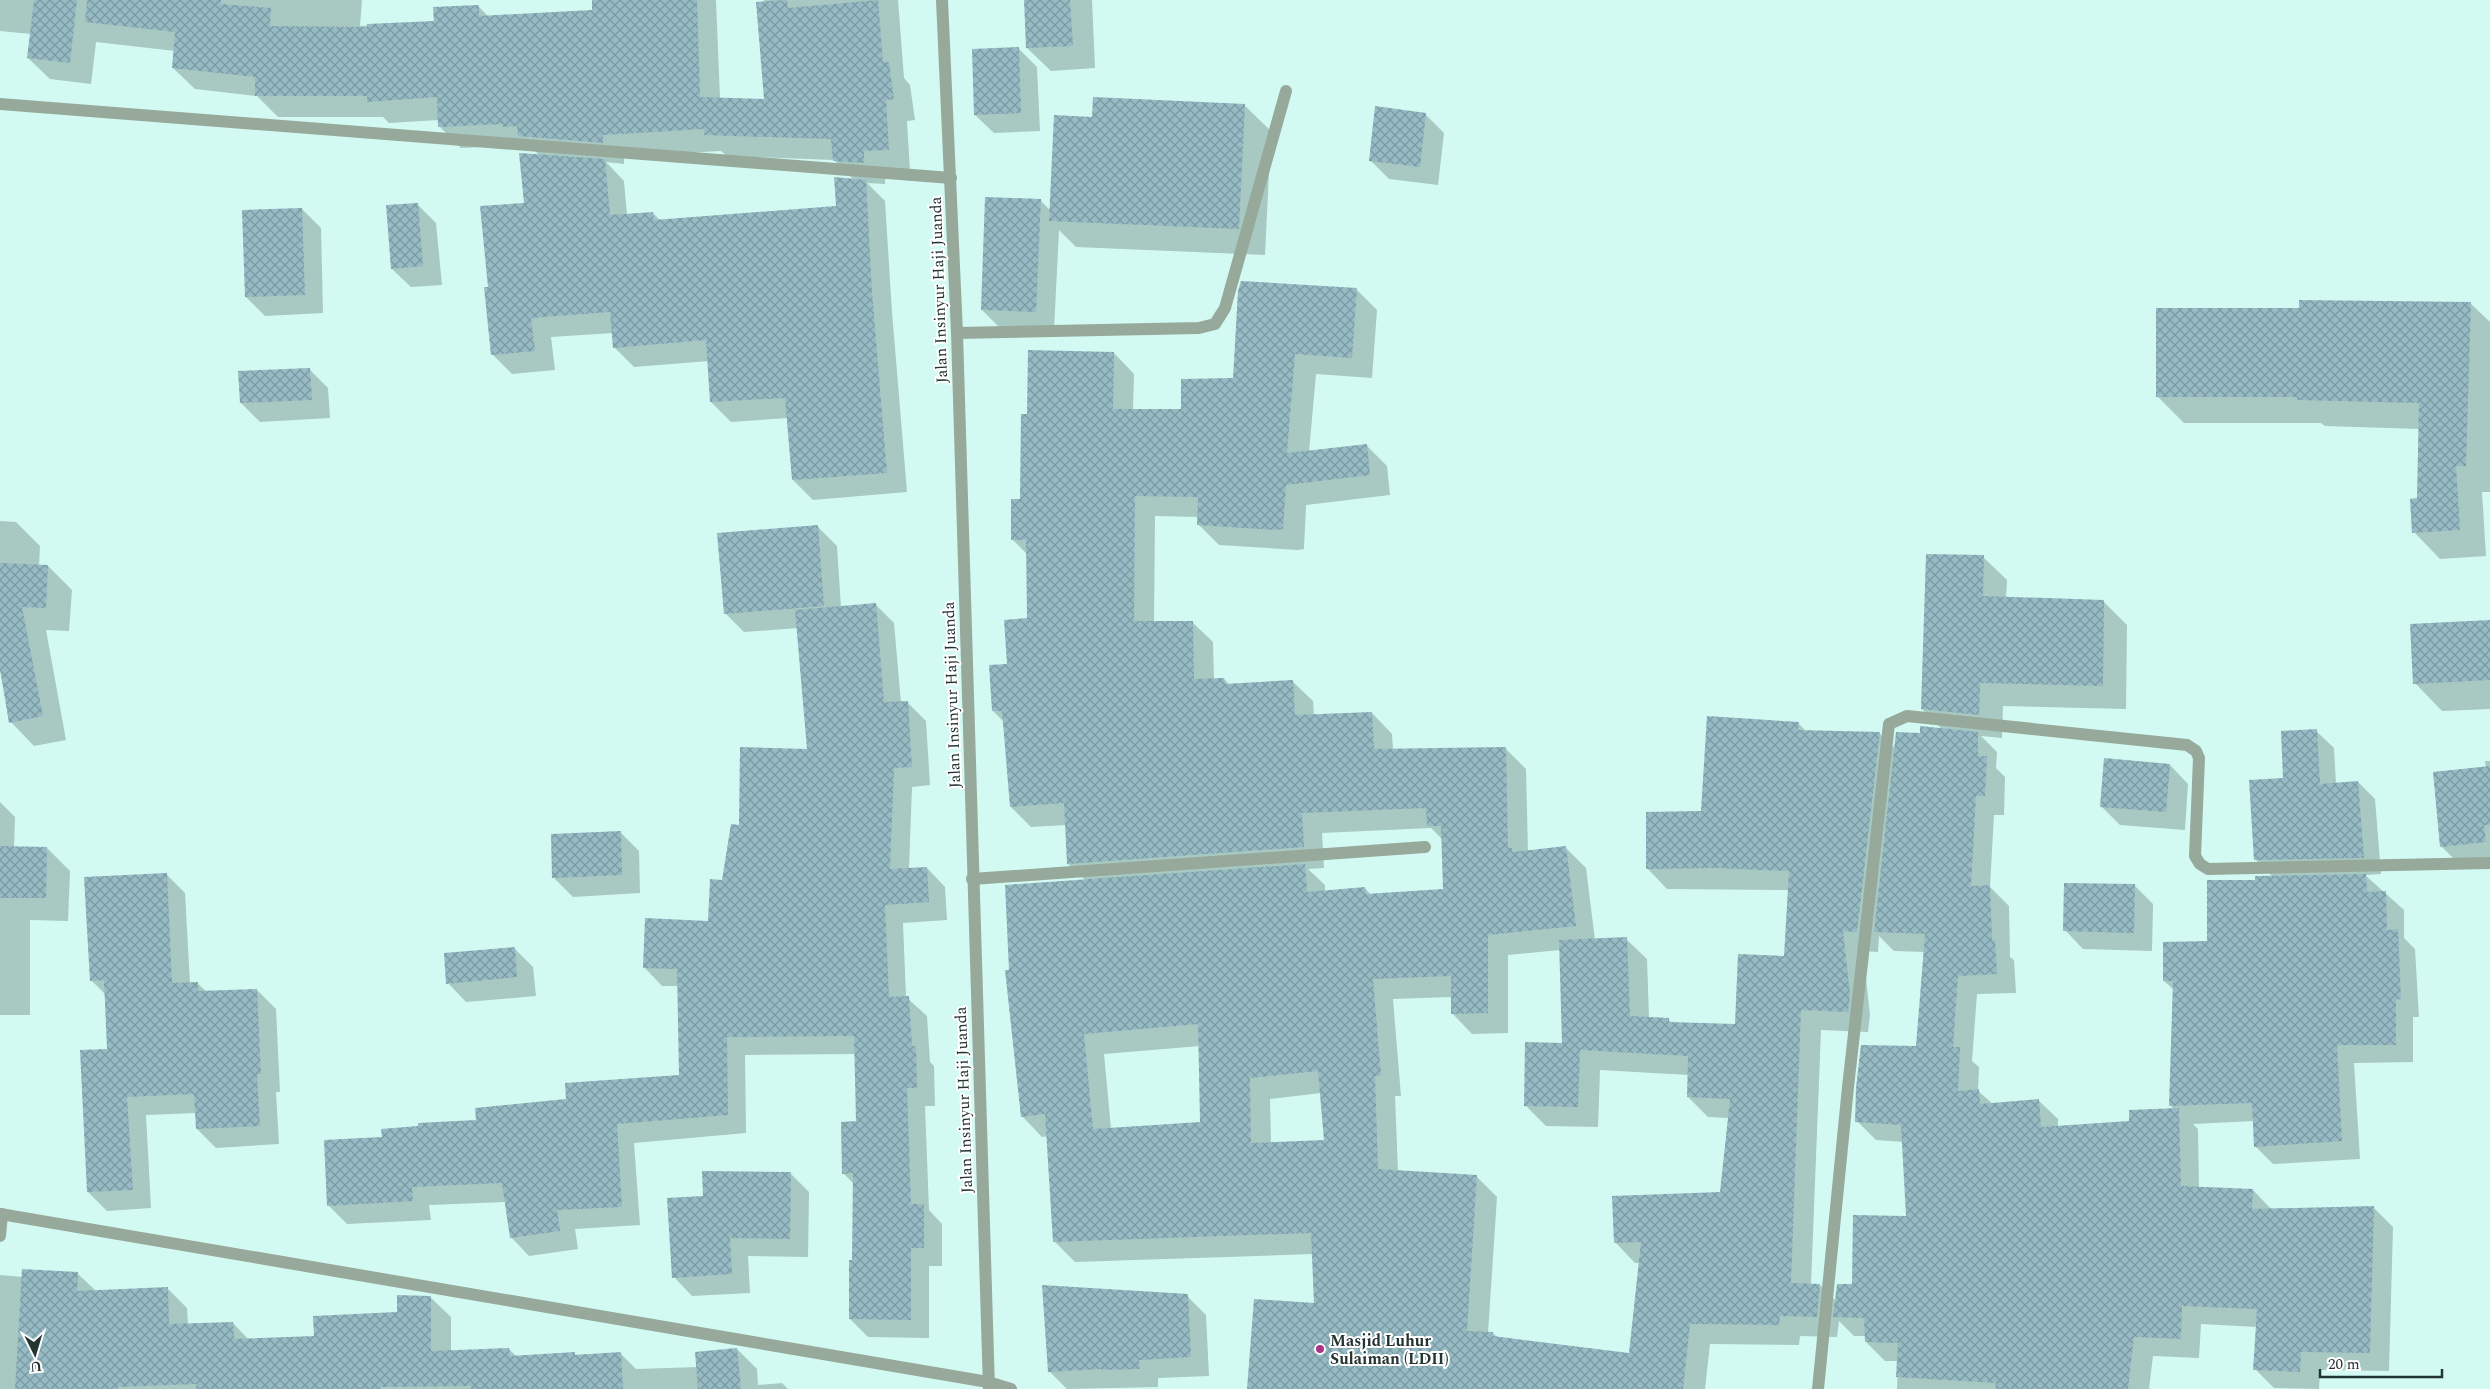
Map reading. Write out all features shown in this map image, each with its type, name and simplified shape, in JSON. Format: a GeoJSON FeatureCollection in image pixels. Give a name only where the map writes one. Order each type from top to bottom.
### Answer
{"type":"FeatureCollection","features":[{"type":"Feature","properties":{"kind":"street","name":"Jalan Insinyur Haji Juanda"},"geometry":{"type":"LineString","coordinates":[[942,0],[957,333],[972,879],[989,1386]]}},
{"type":"Feature","properties":{"kind":"street"},"geometry":{"type":"LineString","coordinates":[[957,333],[1199,328],[1215,324],[1225,308],[1286,91]]}},
{"type":"Feature","properties":{"kind":"street"},"geometry":{"type":"LineString","coordinates":[[0,104],[951,178]]}},
{"type":"Feature","properties":{"kind":"street"},"geometry":{"type":"LineString","coordinates":[[1818,1389],[1848,1087],[1889,724],[1907,716],[2187,745],[2196,751],[2199,758],[2195,856],[2200,864],[2208,869],[2438,866],[2490,863]]}},
{"type":"Feature","properties":{"kind":"street"},"geometry":{"type":"LineString","coordinates":[[972,879],[1425,847]]}},
{"type":"Feature","properties":{"kind":"street"},"geometry":{"type":"LineString","coordinates":[[0,1236],[1,1214],[1011,1389]]}},
{"type":"Feature","properties":{"kind":"building"},"geometry":{"type":"Polygon","coordinates":[[[34,0],[77,0],[70,63],[27,58],[34,0]]]}},
{"type":"Feature","properties":{"kind":"building"},"geometry":{"type":"Polygon","coordinates":[[[87,0],[221,0],[221,4],[271,8],[270,26],[367,27],[367,24],[434,21],[433,7],[479,5],[479,16],[592,10],[592,0],[697,0],[700,97],[764,99],[756,2],[787,0],[788,8],[878,0],[883,62],[889,62],[894,99],[886,100],[889,150],[864,151],[864,163],[833,161],[831,139],[704,135],[704,129],[603,135],[603,143],[518,136],[517,126],[503,127],[503,124],[438,127],[437,97],[367,102],[367,96],[255,96],[255,77],[172,68],[175,32],[85,22],[87,0]]]}},
{"type":"Feature","properties":{"kind":"building"},"geometry":{"type":"Polygon","coordinates":[[[1024,0],[1070,0],[1073,46],[1026,48],[1024,0]]]}},
{"type":"Feature","properties":{"kind":"building"},"geometry":{"type":"Polygon","coordinates":[[[1019,47],[1021,113],[974,115],[972,49],[1019,47]]]}},
{"type":"Feature","properties":{"kind":"building"},"geometry":{"type":"Polygon","coordinates":[[[1093,97],[1245,104],[1239,229],[1049,221],[1054,115],[1092,117],[1093,97]]]}},
{"type":"Feature","properties":{"kind":"building"},"geometry":{"type":"Polygon","coordinates":[[[1375,106],[1426,113],[1420,167],[1369,161],[1375,106]]]}},
{"type":"Feature","properties":{"kind":"building"},"geometry":{"type":"Polygon","coordinates":[[[519,153],[605,159],[610,215],[653,212],[654,220],[836,206],[834,177],[866,180],[872,292],[887,473],[792,480],[785,398],[710,402],[706,340],[613,348],[610,312],[531,318],[535,351],[491,355],[484,287],[488,287],[480,206],[524,203],[519,153]]]}},
{"type":"Feature","properties":{"kind":"building"},"geometry":{"type":"Polygon","coordinates":[[[985,197],[1041,199],[1036,312],[981,310],[985,197]]]}},
{"type":"Feature","properties":{"kind":"building"},"geometry":{"type":"Polygon","coordinates":[[[418,203],[423,266],[391,269],[386,205],[418,203]]]}},
{"type":"Feature","properties":{"kind":"building"},"geometry":{"type":"Polygon","coordinates":[[[302,208],[305,295],[245,297],[242,210],[302,208]]]}},
{"type":"Feature","properties":{"kind":"building"},"geometry":{"type":"Polygon","coordinates":[[[1241,281],[1357,288],[1352,358],[1295,354],[1287,453],[1367,444],[1370,475],[1286,485],[1283,529],[1277,530],[1197,525],[1198,497],[1135,496],[1134,621],[1193,621],[1194,679],[1224,678],[1225,684],[1293,680],[1295,715],[1372,712],[1374,749],[1506,747],[1508,848],[1512,848],[1512,852],[1566,846],[1576,926],[1488,935],[1488,1013],[1451,1014],[1451,976],[1373,979],[1381,1076],[1375,1076],[1378,1169],[1477,1175],[1467,1331],[1493,1332],[1493,1336],[1629,1353],[1641,1242],[1614,1243],[1612,1196],[1720,1192],[1730,1099],[1687,1097],[1688,1056],[1580,1050],[1578,1107],[1524,1106],[1525,1042],[1562,1043],[1559,940],[1627,937],[1630,1016],[1669,1018],[1669,1022],[1735,1024],[1738,954],[1784,956],[1789,871],[1717,868],[1646,869],[1646,812],[1701,811],[1707,716],[1799,722],[1798,730],[1880,732],[1857,932],[1843,931],[1850,994],[1848,1012],[1801,1010],[1791,1283],[1820,1284],[1817,1317],[1780,1316],[1779,1325],[1690,1324],[1683,1389],[1247,1389],[1254,1299],[1314,1303],[1311,1233],[1053,1242],[1045,1114],[1021,1117],[1005,970],[1009,970],[1005,885],[1305,864],[1307,892],[1365,887],[1366,894],[1443,889],[1441,826],[1427,826],[1426,808],[1302,813],[1304,847],[1067,864],[1064,803],[1010,807],[1002,711],[992,711],[989,665],[1007,664],[1004,620],[1027,618],[1026,540],[1011,540],[1011,499],[1020,499],[1021,414],[1027,414],[1028,350],[1114,352],[1113,409],[1181,409],[1181,379],[1233,378],[1238,291],[1241,281]],[[1198,1024],[1084,1034],[1093,1129],[1200,1122],[1198,1024]],[[1318,1071],[1250,1078],[1251,1143],[1324,1140],[1318,1071]]]}},
{"type":"Feature","properties":{"kind":"building"},"geometry":{"type":"Polygon","coordinates":[[[2299,300],[2471,302],[2466,466],[2456,466],[2460,530],[2412,533],[2410,499],[2417,498],[2419,403],[2297,400],[2297,397],[2156,397],[2156,308],[2299,308],[2299,300]]]}},
{"type":"Feature","properties":{"kind":"building"},"geometry":{"type":"Polygon","coordinates":[[[310,368],[312,400],[240,403],[238,371],[310,368]]]}},
{"type":"Feature","properties":{"kind":"building"},"geometry":{"type":"Polygon","coordinates":[[[818,525],[824,606],[724,614],[717,533],[818,525]]]}},
{"type":"Feature","properties":{"kind":"building"},"geometry":{"type":"Polygon","coordinates":[[[1926,554],[1984,555],[1983,596],[2104,600],[2103,686],[1980,683],[1979,715],[1921,709],[1926,554]]]}},
{"type":"Feature","properties":{"kind":"building"},"geometry":{"type":"Polygon","coordinates":[[[0,563],[48,565],[46,608],[22,607],[43,716],[9,723],[0,669],[0,563]]]}},
{"type":"Feature","properties":{"kind":"building"},"geometry":{"type":"Polygon","coordinates":[[[876,603],[884,702],[908,701],[912,767],[894,768],[890,869],[927,867],[929,902],[885,905],[889,997],[909,996],[912,1046],[916,1046],[917,1088],[907,1088],[911,1204],[924,1204],[924,1248],[911,1248],[911,1320],[849,1319],[849,1260],[852,1260],[853,1173],[842,1174],[841,1122],[856,1121],[854,1036],[727,1037],[728,1115],[617,1124],[622,1207],[557,1210],[560,1231],[510,1238],[502,1183],[412,1187],[413,1201],[327,1206],[324,1140],[382,1137],[381,1129],[418,1126],[418,1123],[476,1120],[475,1108],[566,1099],[565,1083],[679,1075],[677,969],[643,968],[645,918],[708,921],[710,879],[722,880],[731,824],[739,825],[740,747],[807,749],[795,610],[876,603]]]}},
{"type":"Feature","properties":{"kind":"building"},"geometry":{"type":"Polygon","coordinates":[[[2490,620],[2490,680],[2413,684],[2410,624],[2490,620]]]}},
{"type":"Feature","properties":{"kind":"building"},"geometry":{"type":"Polygon","coordinates":[[[1920,726],[1978,732],[1978,756],[1987,756],[1985,796],[1976,796],[1971,886],[1990,885],[1992,940],[1995,940],[1997,974],[1958,976],[1953,1047],[1960,1047],[1958,1091],[1979,1089],[1980,1104],[2039,1099],[2041,1127],[2129,1121],[2129,1110],[2179,1108],[2181,1186],[2253,1189],[2252,1209],[2374,1206],[2370,1353],[2301,1352],[2300,1372],[2253,1370],[2257,1309],[2182,1306],[2181,1339],[2134,1337],[2128,1389],[1995,1389],[1996,1383],[1896,1377],[1898,1343],[1865,1342],[1864,1318],[1833,1317],[1837,1284],[1852,1284],[1853,1215],[1906,1216],[1901,1125],[1855,1122],[1856,1088],[1861,1045],[1916,1046],[1925,934],[1874,932],[1896,732],[1920,733],[1920,726]]]}},
{"type":"Feature","properties":{"kind":"building"},"geometry":{"type":"Polygon","coordinates":[[[2317,729],[2320,784],[2358,781],[2364,858],[2254,860],[2249,780],[2283,778],[2281,731],[2317,729]]]}},
{"type":"Feature","properties":{"kind":"building"},"geometry":{"type":"Polygon","coordinates":[[[2104,758],[2170,764],[2166,812],[2100,807],[2104,758]]]}},
{"type":"Feature","properties":{"kind":"building"},"geometry":{"type":"Polygon","coordinates":[[[2490,766],[2490,825],[2484,825],[2486,842],[2440,847],[2433,772],[2490,766]]]}},
{"type":"Feature","properties":{"kind":"building"},"geometry":{"type":"Polygon","coordinates":[[[621,831],[622,875],[552,878],[551,834],[621,831]]]}},
{"type":"Feature","properties":{"kind":"building"},"geometry":{"type":"Polygon","coordinates":[[[0,846],[47,847],[46,898],[0,898],[0,846]]]}},
{"type":"Feature","properties":{"kind":"building"},"geometry":{"type":"Polygon","coordinates":[[[167,873],[172,983],[198,982],[198,991],[257,989],[261,1074],[257,1074],[260,1126],[196,1129],[194,1094],[127,1097],[133,1190],[87,1192],[80,1050],[107,1049],[104,980],[90,981],[84,877],[167,873]]]}},
{"type":"Feature","properties":{"kind":"building"},"geometry":{"type":"Polygon","coordinates":[[[2366,874],[2367,892],[2386,891],[2387,930],[2398,929],[2401,999],[2396,1000],[2396,1045],[2337,1045],[2342,1141],[2254,1147],[2252,1103],[2169,1106],[2173,981],[2163,981],[2163,942],[2207,941],[2207,880],[2255,880],[2255,876],[2366,874]]]}},
{"type":"Feature","properties":{"kind":"building"},"geometry":{"type":"Polygon","coordinates":[[[2064,883],[2135,884],[2134,933],[2063,931],[2064,883]]]}},
{"type":"Feature","properties":{"kind":"building"},"geometry":{"type":"Polygon","coordinates":[[[515,947],[517,977],[446,984],[444,953],[515,947]]]}},
{"type":"Feature","properties":{"kind":"building"},"geometry":{"type":"Polygon","coordinates":[[[702,1171],[791,1172],[790,1239],[730,1238],[732,1274],[672,1278],[667,1198],[703,1196],[702,1171]]]}},
{"type":"Feature","properties":{"kind":"building"},"geometry":{"type":"Polygon","coordinates":[[[22,1269],[78,1272],[77,1291],[168,1287],[169,1324],[233,1322],[234,1339],[314,1336],[313,1316],[397,1312],[397,1295],[431,1296],[431,1351],[509,1348],[510,1356],[575,1352],[575,1355],[621,1352],[623,1389],[471,1389],[471,1386],[381,1387],[381,1389],[196,1389],[196,1384],[118,1387],[118,1389],[15,1389],[22,1269]]]}},
{"type":"Feature","properties":{"kind":"building"},"geometry":{"type":"Polygon","coordinates":[[[1042,1285],[1188,1294],[1191,1357],[1139,1360],[1140,1369],[1048,1372],[1042,1285]]]}},
{"type":"Feature","properties":{"kind":"building"},"geometry":{"type":"Polygon","coordinates":[[[737,1348],[741,1389],[698,1389],[695,1352],[737,1348]]]}},
{"type":"Feature","properties":{"kind":"place","name":"Masjid Luhur Sulaiman (LDII)"},"geometry":{"type":"Point","coordinates":[1320,1349]}}]}
